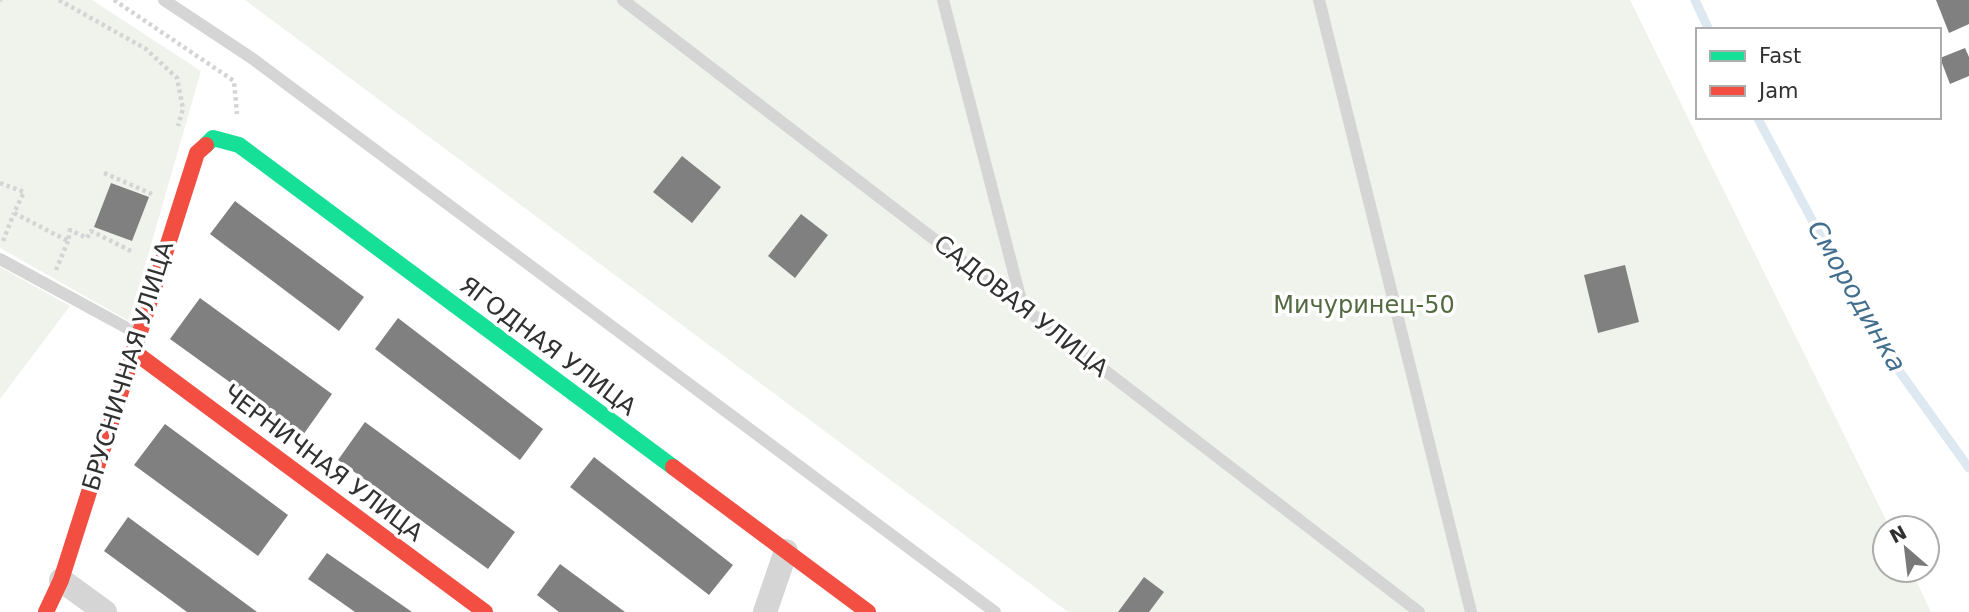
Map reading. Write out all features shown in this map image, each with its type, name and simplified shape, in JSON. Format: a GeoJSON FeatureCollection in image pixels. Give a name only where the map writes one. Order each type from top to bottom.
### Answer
{"type":"FeatureCollection","features":[{"type":"Feature","properties":{"kind":"street","name":"БРУСНИЧНАЯ УЛИЦА"},"geometry":{"type":"LineString","coordinates":[[46,612],[61,580],[197,153],[212,138],[239,145]]}},
{"type":"Feature","properties":{"kind":"street","name":"ЯГОДНАЯ УЛИЦА"},"geometry":{"type":"LineString","coordinates":[[239,145],[869,612]]}},
{"type":"Feature","properties":{"kind":"street","name":"ЧЕРНИЧНАЯ УЛИЦА"},"geometry":{"type":"LineString","coordinates":[[133,351],[485,612]]}},
{"type":"Feature","properties":{"kind":"street"},"geometry":{"type":"LineString","coordinates":[[765,612],[786,551]]}},
{"type":"Feature","properties":{"kind":"street"},"geometry":{"type":"LineString","coordinates":[[61,580],[105,612]]}},
{"type":"Feature","properties":{"kind":"lane"},"geometry":{"type":"LineString","coordinates":[[164,0],[253,59],[995,612]]}},
{"type":"Feature","properties":{"kind":"lane","name":"САДОВАЯ УЛИЦА"},"geometry":{"type":"LineString","coordinates":[[623,0],[1419,612]]}},
{"type":"Feature","properties":{"kind":"lane"},"geometry":{"type":"LineString","coordinates":[[943,0],[1023,308]]}},
{"type":"Feature","properties":{"kind":"lane"},"geometry":{"type":"LineString","coordinates":[[1319,0],[1471,612]]}},
{"type":"Feature","properties":{"kind":"lane"},"geometry":{"type":"LineString","coordinates":[[0,258],[138,334]]}},
{"type":"Feature","properties":{"kind":"path"},"geometry":{"type":"LineString","coordinates":[[59,0],[146,49],[177,78],[184,109],[176,134]]}},
{"type":"Feature","properties":{"kind":"path"},"geometry":{"type":"LineString","coordinates":[[114,0],[233,81],[239,145]]}},
{"type":"Feature","properties":{"kind":"path"},"geometry":{"type":"LineString","coordinates":[[104,173],[157,196]]}},
{"type":"Feature","properties":{"kind":"path"},"geometry":{"type":"LineString","coordinates":[[0,183],[24,192],[0,249]]}},
{"type":"Feature","properties":{"kind":"path"},"geometry":{"type":"LineString","coordinates":[[14,213],[68,242]]}},
{"type":"Feature","properties":{"kind":"path"},"geometry":{"type":"LineString","coordinates":[[50,286],[68,242],[70,230],[88,238],[91,231],[139,255]]}},
{"type":"Feature","properties":{"kind":"green space"},"geometry":{"type":"Polygon","coordinates":[[[0,0],[92,0],[201,71],[129,321],[0,248],[0,0]]]}},
{"type":"Feature","properties":{"kind":"green space","name":"Мичуринец-50"},"geometry":{"type":"Polygon","coordinates":[[[245,0],[1630,0],[1883,514],[1871,514],[1871,584],[1918,584],[1931,612],[1068,612],[245,0]]]}},
{"type":"Feature","properties":{"kind":"green space"},"geometry":{"type":"Polygon","coordinates":[[[0,267],[70,306],[0,399],[0,267]]]}},
{"type":"Feature","properties":{"kind":"building"},"geometry":{"type":"Polygon","coordinates":[[[1936,0],[1969,0],[1969,24],[1949,33],[1936,0]]]}},
{"type":"Feature","properties":{"kind":"building"},"geometry":{"type":"Polygon","coordinates":[[[1965,48],[1969,57],[1969,76],[1950,84],[1941,58],[1965,48]]]}},
{"type":"Feature","properties":{"kind":"building"},"geometry":{"type":"Polygon","coordinates":[[[682,156],[721,187],[692,223],[653,192],[682,156]]]}},
{"type":"Feature","properties":{"kind":"building"},"geometry":{"type":"Polygon","coordinates":[[[111,183],[149,197],[132,241],[94,227],[111,183]]]}},
{"type":"Feature","properties":{"kind":"building"},"geometry":{"type":"Polygon","coordinates":[[[235,201],[364,297],[339,331],[210,234],[235,201]]]}},
{"type":"Feature","properties":{"kind":"building"},"geometry":{"type":"Polygon","coordinates":[[[801,214],[828,235],[795,278],[768,256],[801,214]]]}},
{"type":"Feature","properties":{"kind":"building"},"geometry":{"type":"Polygon","coordinates":[[[1625,265],[1639,322],[1598,333],[1584,275],[1625,265]]]}},
{"type":"Feature","properties":{"kind":"building"},"geometry":{"type":"Polygon","coordinates":[[[200,298],[332,394],[303,435],[170,339],[200,298]]]}},
{"type":"Feature","properties":{"kind":"building"},"geometry":{"type":"Polygon","coordinates":[[[398,318],[543,429],[520,460],[375,349],[398,318]]]}},
{"type":"Feature","properties":{"kind":"building"},"geometry":{"type":"Polygon","coordinates":[[[365,422],[515,532],[488,569],[338,460],[365,422]]]}},
{"type":"Feature","properties":{"kind":"building"},"geometry":{"type":"Polygon","coordinates":[[[165,424],[288,515],[258,556],[134,465],[165,424]]]}},
{"type":"Feature","properties":{"kind":"building"},"geometry":{"type":"Polygon","coordinates":[[[594,457],[733,565],[709,595],[570,487],[594,457]]]}},
{"type":"Feature","properties":{"kind":"building"},"geometry":{"type":"Polygon","coordinates":[[[128,517],[257,612],[187,612],[104,551],[128,517]]]}},
{"type":"Feature","properties":{"kind":"building"},"geometry":{"type":"Polygon","coordinates":[[[327,553],[412,612],[355,612],[308,579],[327,553]]]}},
{"type":"Feature","properties":{"kind":"building"},"geometry":{"type":"Polygon","coordinates":[[[560,564],[625,612],[559,612],[537,595],[560,564]]]}},
{"type":"Feature","properties":{"kind":"building"},"geometry":{"type":"Polygon","coordinates":[[[1144,577],[1164,592],[1149,612],[1118,612],[1144,577]]]}},
{"type":"Feature","properties":{"kind":"waterway","name":"Смородинка"},"geometry":{"type":"LineString","coordinates":[[1695,0],[1708,28]]}},
{"type":"Feature","properties":{"kind":"waterway","name":"Смородинка"},"geometry":{"type":"LineString","coordinates":[[1758,119],[1874,336],[1969,468]]}},
{"type":"Feature","properties":{"kind":"traffic: fast"},"geometry":{"type":"LineString","coordinates":[[206,145],[213,138],[239,145],[673,467]]}},
{"type":"Feature","properties":{"kind":"traffic: jam"},"geometry":{"type":"LineString","coordinates":[[46,612],[61,580],[197,153],[206,145]]}},
{"type":"Feature","properties":{"kind":"traffic: jam"},"geometry":{"type":"LineString","coordinates":[[133,351],[485,612]]}},
{"type":"Feature","properties":{"kind":"traffic: jam"},"geometry":{"type":"LineString","coordinates":[[673,467],[868,612]]}}]}
